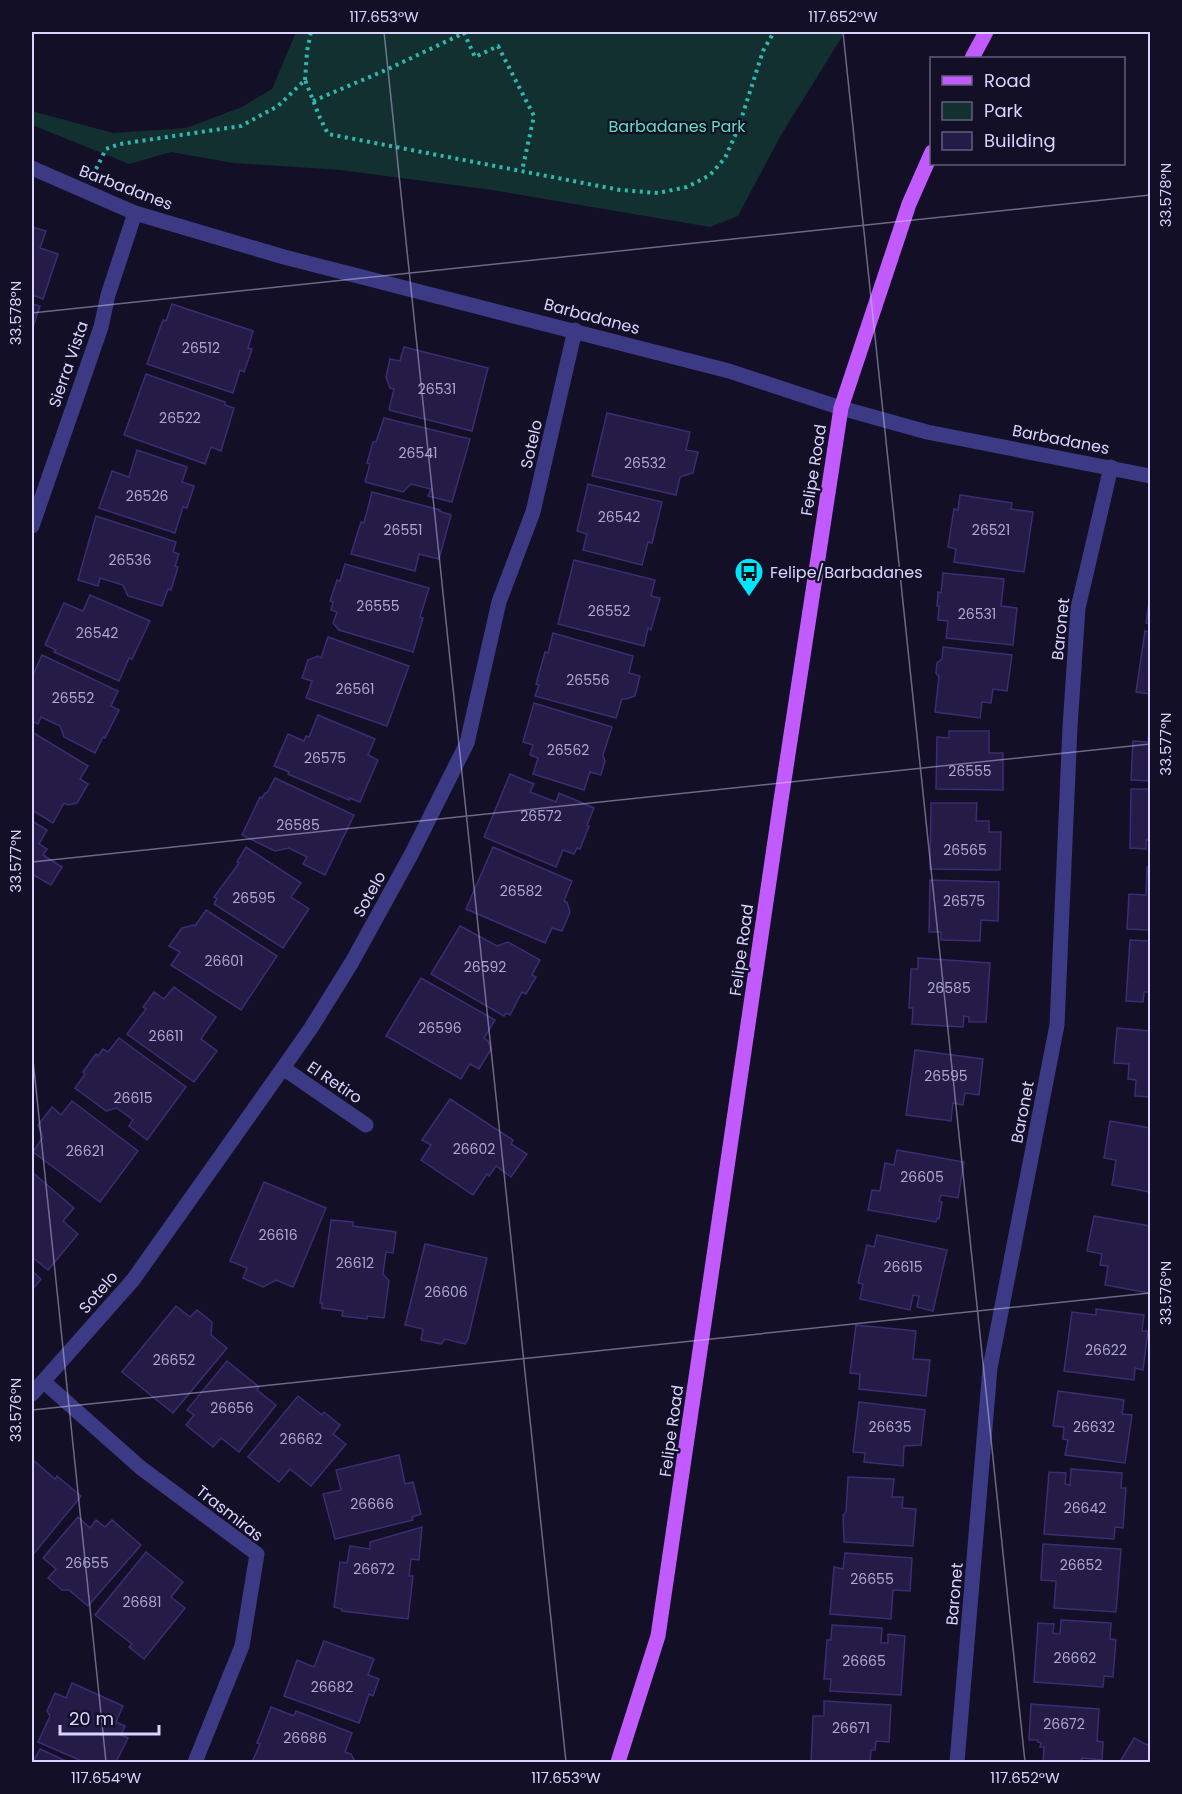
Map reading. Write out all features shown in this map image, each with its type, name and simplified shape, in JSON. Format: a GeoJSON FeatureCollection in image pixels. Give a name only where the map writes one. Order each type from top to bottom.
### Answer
{"type":"FeatureCollection","features":[{"type":"Feature","properties":{"kind":"main road"},"geometry":{"type":"LineString","coordinates":[[973,57],[986,32]]}},
{"type":"Feature","properties":{"kind":"main road","name":"Felipe Road"},"geometry":{"type":"LineString","coordinates":[[618,1762],[658,1636],[841,408],[909,204],[930,157]]}},
{"type":"Feature","properties":{"kind":"street","name":"Barbadanes"},"geometry":{"type":"LineString","coordinates":[[32,168],[135,213],[284,257],[729,371],[841,408],[927,432],[1150,476]]}},
{"type":"Feature","properties":{"kind":"street","name":"Sierra Vista"},"geometry":{"type":"LineString","coordinates":[[32,526],[101,327],[108,295],[135,213]]}},
{"type":"Feature","properties":{"kind":"street","name":"Sotelo"},"geometry":{"type":"LineString","coordinates":[[32,1394],[133,1280],[283,1068],[352,962],[412,853],[467,743],[499,602],[534,512],[576,330]]}},
{"type":"Feature","properties":{"kind":"street","name":"Baronet"},"geometry":{"type":"LineString","coordinates":[[957,1762],[990,1368],[1057,1025],[1070,727],[1078,608],[1111,467]]}},
{"type":"Feature","properties":{"kind":"street","name":"El Retiro"},"geometry":{"type":"LineString","coordinates":[[283,1068],[366,1125]]}},
{"type":"Feature","properties":{"kind":"street","name":"Trasmiras"},"geometry":{"type":"LineString","coordinates":[[44,1382],[141,1468],[257,1554],[242,1646],[195,1762]]}},
{"type":"Feature","properties":{"kind":"path"},"geometry":{"type":"LineString","coordinates":[[311,32],[305,80],[328,134],[620,190],[658,193],[687,187],[710,175],[726,158],[738,129],[763,51],[774,32]]}},
{"type":"Feature","properties":{"kind":"path"},"geometry":{"type":"LineString","coordinates":[[313,101],[464,33],[475,57],[498,46],[534,116],[522,171]]}},
{"type":"Feature","properties":{"kind":"path"},"geometry":{"type":"LineString","coordinates":[[106,149],[120,144],[241,126],[278,106],[305,80]]}},
{"type":"Feature","properties":{"kind":"green space","name":"Barbadanes Park"},"geometry":{"type":"Polygon","coordinates":[[[296,32],[845,32],[781,135],[738,216],[710,227],[492,190],[340,170],[233,163],[171,152],[129,164],[32,125],[32,111],[113,133],[186,128],[242,107],[272,89],[296,32]]]}},
{"type":"Feature","properties":{"kind":"building"},"geometry":{"type":"Polygon","coordinates":[[[32,227],[46,231],[40,248],[58,254],[43,299],[32,295],[32,227]]]}},
{"type":"Feature","properties":{"kind":"building"},"geometry":{"type":"Polygon","coordinates":[[[32,304],[40,306],[32,330],[32,304]]]}},
{"type":"Feature","properties":{"kind":"building"},"geometry":{"type":"Polygon","coordinates":[[[172,304],[253,331],[248,348],[252,349],[244,372],[240,370],[233,393],[147,364],[163,320],[166,321],[172,304]]]}},
{"type":"Feature","properties":{"kind":"building"},"geometry":{"type":"Polygon","coordinates":[[[404,347],[488,368],[472,431],[389,410],[394,389],[390,388],[386,377],[390,359],[400,361],[404,347]]]}},
{"type":"Feature","properties":{"kind":"building"},"geometry":{"type":"Polygon","coordinates":[[[146,374],[225,402],[225,405],[234,408],[221,451],[211,447],[205,464],[124,435],[146,374]]]}},
{"type":"Feature","properties":{"kind":"building"},"geometry":{"type":"Polygon","coordinates":[[[607,413],[690,432],[686,450],[698,452],[693,473],[680,477],[676,495],[592,476],[607,413]]]}},
{"type":"Feature","properties":{"kind":"building"},"geometry":{"type":"Polygon","coordinates":[[[384,418],[470,439],[452,502],[428,496],[431,489],[411,484],[403,492],[365,482],[373,442],[376,442],[384,418]]]}},
{"type":"Feature","properties":{"kind":"building"},"geometry":{"type":"Polygon","coordinates":[[[137,450],[187,467],[182,482],[194,486],[187,508],[183,507],[175,533],[99,508],[112,471],[129,477],[137,450]]]}},
{"type":"Feature","properties":{"kind":"building"},"geometry":{"type":"Polygon","coordinates":[[[588,484],[662,502],[652,543],[648,542],[642,565],[583,550],[587,534],[577,531],[588,484]]]}},
{"type":"Feature","properties":{"kind":"building"},"geometry":{"type":"Polygon","coordinates":[[[372,492],[451,515],[439,559],[419,554],[415,571],[351,554],[361,522],[364,523],[372,492]]]}},
{"type":"Feature","properties":{"kind":"building"},"geometry":{"type":"Polygon","coordinates":[[[960,495],[1012,503],[1011,509],[1033,512],[1024,572],[954,562],[956,549],[948,547],[954,509],[958,510],[960,495]]]}},
{"type":"Feature","properties":{"kind":"building"},"geometry":{"type":"Polygon","coordinates":[[[96,516],[176,542],[173,552],[179,554],[175,566],[178,567],[171,590],[168,589],[162,606],[128,596],[123,585],[100,578],[98,586],[78,580],[96,516]]]}},
{"type":"Feature","properties":{"kind":"building"},"geometry":{"type":"Polygon","coordinates":[[[574,560],[655,580],[651,596],[660,598],[651,630],[648,628],[644,646],[558,624],[574,560]]]}},
{"type":"Feature","properties":{"kind":"building"},"geometry":{"type":"Polygon","coordinates":[[[345,564],[429,588],[413,652],[339,630],[333,623],[337,612],[331,610],[333,602],[330,601],[345,564]]]}},
{"type":"Feature","properties":{"kind":"building"},"geometry":{"type":"Polygon","coordinates":[[[943,573],[1004,579],[1001,606],[1017,608],[1013,645],[946,638],[948,621],[938,620],[939,606],[937,606],[943,573]]]}},
{"type":"Feature","properties":{"kind":"building"},"geometry":{"type":"Polygon","coordinates":[[[1150,594],[1150,624],[1146,623],[1150,594]]]}},
{"type":"Feature","properties":{"kind":"building"},"geometry":{"type":"Polygon","coordinates":[[[90,595],[150,621],[119,681],[54,652],[56,650],[45,645],[64,603],[83,611],[90,595]]]}},
{"type":"Feature","properties":{"kind":"building"},"geometry":{"type":"Polygon","coordinates":[[[1145,631],[1150,632],[1150,694],[1136,692],[1145,631]]]}},
{"type":"Feature","properties":{"kind":"building"},"geometry":{"type":"Polygon","coordinates":[[[553,633],[633,656],[629,673],[640,676],[635,696],[622,699],[616,718],[535,696],[545,652],[548,653],[553,633]]]}},
{"type":"Feature","properties":{"kind":"building"},"geometry":{"type":"Polygon","coordinates":[[[328,637],[409,666],[387,726],[306,698],[312,681],[302,678],[308,660],[318,656],[321,658],[328,637]]]}},
{"type":"Feature","properties":{"kind":"building"},"geometry":{"type":"Polygon","coordinates":[[[943,647],[1012,655],[1007,691],[993,689],[991,703],[982,702],[980,718],[935,712],[939,677],[936,673],[937,663],[942,659],[943,647]]]}},
{"type":"Feature","properties":{"kind":"building"},"geometry":{"type":"Polygon","coordinates":[[[42,655],[118,691],[111,706],[119,710],[95,753],[64,737],[60,726],[41,717],[38,724],[32,721],[32,677],[42,655]]]}},
{"type":"Feature","properties":{"kind":"building"},"geometry":{"type":"Polygon","coordinates":[[[534,703],[612,727],[603,755],[605,761],[601,775],[590,772],[584,790],[533,774],[538,758],[530,755],[533,745],[523,742],[534,703]]]}},
{"type":"Feature","properties":{"kind":"building"},"geometry":{"type":"Polygon","coordinates":[[[318,715],[375,739],[368,755],[378,760],[360,802],[350,798],[349,800],[274,766],[288,734],[304,741],[306,736],[309,737],[318,715]]]}},
{"type":"Feature","properties":{"kind":"building"},"geometry":{"type":"Polygon","coordinates":[[[949,731],[989,731],[989,753],[1003,753],[1003,790],[936,789],[937,737],[949,738],[949,731]]]}},
{"type":"Feature","properties":{"kind":"building"},"geometry":{"type":"Polygon","coordinates":[[[1149,731],[1150,781],[1131,780],[1133,741],[1148,742],[1149,731]]]}},
{"type":"Feature","properties":{"kind":"building"},"geometry":{"type":"Polygon","coordinates":[[[32,732],[88,766],[80,779],[88,784],[77,803],[68,805],[64,803],[53,823],[32,810],[32,732]]]}},
{"type":"Feature","properties":{"kind":"building"},"geometry":{"type":"Polygon","coordinates":[[[510,774],[534,784],[530,792],[556,802],[559,793],[594,808],[580,849],[577,848],[574,854],[563,850],[556,867],[484,837],[510,774]]]}},
{"type":"Feature","properties":{"kind":"building"},"geometry":{"type":"Polygon","coordinates":[[[275,778],[354,815],[325,875],[303,864],[307,857],[289,848],[275,851],[242,835],[260,797],[262,798],[267,793],[275,778]]]}},
{"type":"Feature","properties":{"kind":"building"},"geometry":{"type":"Polygon","coordinates":[[[1131,789],[1150,789],[1150,840],[1146,840],[1146,849],[1130,848],[1131,789]]]}},
{"type":"Feature","properties":{"kind":"building"},"geometry":{"type":"Polygon","coordinates":[[[931,803],[977,803],[976,821],[989,821],[989,832],[1001,832],[1000,870],[930,869],[931,803]]]}},
{"type":"Feature","properties":{"kind":"building"},"geometry":{"type":"Polygon","coordinates":[[[32,821],[47,830],[39,844],[47,849],[43,855],[62,867],[51,885],[32,874],[32,821]]]}},
{"type":"Feature","properties":{"kind":"building"},"geometry":{"type":"Polygon","coordinates":[[[246,847],[301,883],[291,897],[309,909],[283,948],[214,904],[217,899],[214,897],[239,863],[237,862],[246,847]]]}},
{"type":"Feature","properties":{"kind":"building"},"geometry":{"type":"Polygon","coordinates":[[[493,847],[572,881],[564,901],[567,902],[570,912],[562,931],[552,928],[545,943],[466,909],[493,847]]]}},
{"type":"Feature","properties":{"kind":"building"},"geometry":{"type":"Polygon","coordinates":[[[1147,867],[1150,867],[1150,930],[1127,929],[1129,894],[1146,895],[1147,867]]]}},
{"type":"Feature","properties":{"kind":"building"},"geometry":{"type":"Polygon","coordinates":[[[930,880],[999,882],[998,921],[981,920],[980,941],[941,940],[941,932],[929,932],[930,880]]]}},
{"type":"Feature","properties":{"kind":"building"},"geometry":{"type":"Polygon","coordinates":[[[206,910],[277,956],[241,1010],[171,965],[180,952],[169,946],[182,928],[195,926],[206,910]]]}},
{"type":"Feature","properties":{"kind":"building"},"geometry":{"type":"Polygon","coordinates":[[[460,926],[497,946],[508,942],[540,960],[532,975],[536,977],[526,994],[522,992],[510,1015],[506,1013],[504,1016],[431,974],[460,926]]]}},
{"type":"Feature","properties":{"kind":"building"},"geometry":{"type":"Polygon","coordinates":[[[1130,940],[1150,941],[1150,992],[1144,992],[1143,1002],[1126,1001],[1130,940]]]}},
{"type":"Feature","properties":{"kind":"building"},"geometry":{"type":"Polygon","coordinates":[[[918,958],[990,963],[986,1022],[969,1022],[969,1017],[964,1016],[963,1027],[912,1024],[913,1008],[909,1008],[911,969],[918,969],[918,958]]]}},
{"type":"Feature","properties":{"kind":"building"},"geometry":{"type":"Polygon","coordinates":[[[421,978],[495,1020],[484,1038],[491,1049],[479,1069],[470,1064],[461,1079],[386,1036],[421,978]]]}},
{"type":"Feature","properties":{"kind":"building"},"geometry":{"type":"Polygon","coordinates":[[[174,987],[216,1017],[201,1039],[217,1051],[194,1082],[127,1034],[146,1009],[143,1007],[154,992],[164,999],[174,987]]]}},
{"type":"Feature","properties":{"kind":"building"},"geometry":{"type":"Polygon","coordinates":[[[1117,1028],[1150,1031],[1150,1097],[1135,1096],[1136,1080],[1128,1079],[1129,1064],[1114,1063],[1117,1028]]]}},
{"type":"Feature","properties":{"kind":"building"},"geometry":{"type":"Polygon","coordinates":[[[119,1038],[186,1087],[147,1140],[129,1126],[133,1120],[117,1108],[106,1111],[75,1088],[96,1054],[98,1056],[103,1049],[108,1052],[119,1038]]]}},
{"type":"Feature","properties":{"kind":"building"},"geometry":{"type":"Polygon","coordinates":[[[915,1050],[983,1059],[979,1095],[965,1093],[963,1105],[953,1103],[951,1121],[906,1115],[915,1050]]]}},
{"type":"Feature","properties":{"kind":"building"},"geometry":{"type":"Polygon","coordinates":[[[450,1099],[513,1140],[511,1144],[527,1154],[511,1177],[496,1166],[489,1176],[487,1174],[473,1195],[421,1160],[431,1145],[422,1140],[450,1099]]]}},
{"type":"Feature","properties":{"kind":"building"},"geometry":{"type":"Polygon","coordinates":[[[72,1101],[138,1151],[100,1202],[33,1152],[43,1137],[38,1125],[52,1107],[61,1115],[72,1101]]]}},
{"type":"Feature","properties":{"kind":"building"},"geometry":{"type":"Polygon","coordinates":[[[1110,1121],[1150,1128],[1150,1192],[1112,1185],[1116,1160],[1104,1158],[1110,1121]]]}},
{"type":"Feature","properties":{"kind":"building"},"geometry":{"type":"Polygon","coordinates":[[[897,1150],[964,1162],[958,1198],[941,1195],[939,1219],[937,1218],[936,1222],[868,1210],[872,1190],[880,1191],[885,1163],[894,1165],[897,1150]]]}},
{"type":"Feature","properties":{"kind":"building"},"geometry":{"type":"Polygon","coordinates":[[[32,1172],[74,1208],[63,1221],[78,1234],[48,1270],[32,1257],[32,1172]]]}},
{"type":"Feature","properties":{"kind":"building"},"geometry":{"type":"Polygon","coordinates":[[[264,1182],[326,1208],[293,1287],[276,1280],[263,1287],[243,1278],[247,1268],[230,1261],[264,1182]]]}},
{"type":"Feature","properties":{"kind":"building"},"geometry":{"type":"Polygon","coordinates":[[[1094,1216],[1150,1226],[1149,1293],[1105,1285],[1108,1266],[1100,1265],[1102,1254],[1087,1251],[1094,1216]]]}},
{"type":"Feature","properties":{"kind":"building"},"geometry":{"type":"Polygon","coordinates":[[[331,1220],[353,1222],[353,1226],[396,1232],[393,1253],[386,1252],[383,1274],[389,1281],[384,1318],[367,1316],[367,1319],[342,1316],[343,1311],[322,1308],[322,1303],[320,1303],[331,1220]]]}},
{"type":"Feature","properties":{"kind":"building"},"geometry":{"type":"Polygon","coordinates":[[[877,1235],[947,1250],[933,1311],[917,1307],[919,1296],[913,1295],[910,1310],[860,1299],[863,1284],[858,1283],[867,1245],[874,1247],[877,1235]]]}},
{"type":"Feature","properties":{"kind":"building"},"geometry":{"type":"Polygon","coordinates":[[[425,1244],[487,1258],[465,1344],[445,1339],[441,1344],[421,1340],[423,1329],[405,1325],[425,1244]]]}},
{"type":"Feature","properties":{"kind":"building"},"geometry":{"type":"Polygon","coordinates":[[[32,1271],[41,1279],[32,1290],[32,1271]]]}},
{"type":"Feature","properties":{"kind":"building"},"geometry":{"type":"Polygon","coordinates":[[[176,1306],[190,1317],[197,1310],[212,1322],[211,1335],[227,1348],[173,1413],[122,1372],[176,1306]]]}},
{"type":"Feature","properties":{"kind":"building"},"geometry":{"type":"Polygon","coordinates":[[[1096,1309],[1144,1315],[1142,1331],[1148,1331],[1143,1370],[1135,1368],[1134,1380],[1064,1371],[1072,1312],[1096,1315],[1096,1309]]]}},
{"type":"Feature","properties":{"kind":"building"},"geometry":{"type":"Polygon","coordinates":[[[856,1325],[916,1331],[913,1359],[930,1360],[926,1396],[859,1389],[860,1374],[850,1373],[856,1325]]]}},
{"type":"Feature","properties":{"kind":"building"},"geometry":{"type":"Polygon","coordinates":[[[227,1361],[259,1387],[257,1390],[276,1405],[239,1452],[221,1438],[213,1447],[186,1425],[194,1415],[187,1410],[227,1361]]]}},
{"type":"Feature","properties":{"kind":"building"},"geometry":{"type":"Polygon","coordinates":[[[1058,1391],[1124,1400],[1122,1414],[1132,1415],[1125,1463],[1065,1455],[1068,1440],[1063,1439],[1064,1427],[1053,1426],[1058,1391]]]}},
{"type":"Feature","properties":{"kind":"building"},"geometry":{"type":"Polygon","coordinates":[[[298,1396],[322,1415],[324,1412],[340,1425],[333,1434],[346,1444],[311,1486],[290,1469],[279,1482],[248,1457],[298,1396]]]}},
{"type":"Feature","properties":{"kind":"building"},"geometry":{"type":"Polygon","coordinates":[[[859,1402],[925,1410],[921,1445],[904,1446],[903,1466],[864,1462],[865,1453],[853,1452],[859,1402]]]}},
{"type":"Feature","properties":{"kind":"building"},"geometry":{"type":"Polygon","coordinates":[[[399,1455],[405,1484],[413,1482],[421,1514],[412,1517],[413,1520],[335,1539],[323,1494],[341,1490],[336,1470],[399,1455]]]}},
{"type":"Feature","properties":{"kind":"building"},"geometry":{"type":"Polygon","coordinates":[[[32,1459],[55,1479],[57,1476],[81,1496],[32,1556],[32,1459]]]}},
{"type":"Feature","properties":{"kind":"building"},"geometry":{"type":"Polygon","coordinates":[[[1071,1469],[1122,1473],[1121,1488],[1126,1488],[1123,1528],[1115,1527],[1114,1539],[1044,1534],[1049,1472],[1066,1473],[1065,1484],[1070,1485],[1071,1469]]]}},
{"type":"Feature","properties":{"kind":"building"},"geometry":{"type":"Polygon","coordinates":[[[848,1477],[894,1479],[892,1497],[903,1497],[902,1508],[916,1509],[913,1546],[844,1542],[843,1515],[846,1512],[848,1477]]]}},
{"type":"Feature","properties":{"kind":"building"},"geometry":{"type":"Polygon","coordinates":[[[78,1517],[90,1528],[96,1520],[105,1527],[112,1520],[141,1545],[88,1606],[69,1590],[62,1590],[48,1578],[56,1569],[43,1558],[78,1517]]]}},
{"type":"Feature","properties":{"kind":"building"},"geometry":{"type":"Polygon","coordinates":[[[422,1527],[419,1560],[411,1559],[409,1576],[413,1576],[408,1619],[342,1611],[334,1607],[340,1562],[347,1563],[350,1546],[370,1549],[370,1542],[422,1527]]]}},
{"type":"Feature","properties":{"kind":"building"},"geometry":{"type":"Polygon","coordinates":[[[1043,1544],[1121,1549],[1116,1612],[1054,1608],[1056,1581],[1041,1580],[1043,1544]]]}},
{"type":"Feature","properties":{"kind":"building"},"geometry":{"type":"Polygon","coordinates":[[[146,1552],[183,1582],[171,1597],[185,1608],[144,1659],[129,1647],[132,1644],[95,1615],[146,1552]]]}},
{"type":"Feature","properties":{"kind":"building"},"geometry":{"type":"Polygon","coordinates":[[[845,1553],[912,1558],[910,1591],[893,1590],[891,1619],[830,1614],[834,1567],[843,1569],[845,1553]]]}},
{"type":"Feature","properties":{"kind":"building"},"geometry":{"type":"Polygon","coordinates":[[[1061,1620],[1111,1623],[1110,1639],[1116,1640],[1113,1677],[1104,1676],[1103,1687],[1034,1682],[1038,1623],[1054,1624],[1053,1633],[1060,1634],[1061,1620]]]}},
{"type":"Feature","properties":{"kind":"building"},"geometry":{"type":"Polygon","coordinates":[[[832,1625],[882,1628],[881,1643],[888,1643],[888,1634],[905,1636],[901,1695],[830,1691],[831,1679],[824,1679],[827,1640],[831,1640],[832,1625]]]}},
{"type":"Feature","properties":{"kind":"building"},"geometry":{"type":"Polygon","coordinates":[[[324,1641],[374,1659],[368,1675],[379,1679],[373,1696],[369,1694],[359,1723],[284,1696],[297,1660],[314,1667],[324,1641]]]}},
{"type":"Feature","properties":{"kind":"building"},"geometry":{"type":"Polygon","coordinates":[[[72,1683],[123,1706],[116,1722],[125,1726],[121,1735],[128,1738],[116,1762],[84,1762],[38,1742],[50,1716],[47,1711],[55,1693],[66,1698],[72,1683]]]}},
{"type":"Feature","properties":{"kind":"building"},"geometry":{"type":"Polygon","coordinates":[[[824,1701],[891,1705],[889,1742],[876,1741],[875,1750],[871,1750],[870,1762],[811,1762],[813,1716],[824,1716],[824,1701]]]}},
{"type":"Feature","properties":{"kind":"building"},"geometry":{"type":"Polygon","coordinates":[[[1031,1704],[1099,1709],[1097,1741],[1103,1742],[1102,1760],[1082,1758],[1081,1762],[1043,1762],[1044,1747],[1040,1747],[1041,1743],[1037,1740],[1029,1740],[1031,1704]]]}},
{"type":"Feature","properties":{"kind":"building"},"geometry":{"type":"Polygon","coordinates":[[[271,1707],[294,1716],[296,1711],[352,1733],[345,1752],[351,1754],[355,1762],[252,1762],[271,1707]]]}},
{"type":"Feature","properties":{"kind":"building"},"geometry":{"type":"Polygon","coordinates":[[[1134,1738],[1147,1745],[1150,1742],[1150,1762],[1120,1762],[1134,1738]]]}},
{"type":"Feature","properties":{"kind":"building"},"geometry":{"type":"Polygon","coordinates":[[[40,1749],[68,1762],[33,1762],[40,1749]]]}},
{"type":"Feature","properties":{"kind":"place","name":"Felipe/Barbadanes"},"geometry":{"type":"Point","coordinates":[749,598]}}]}
